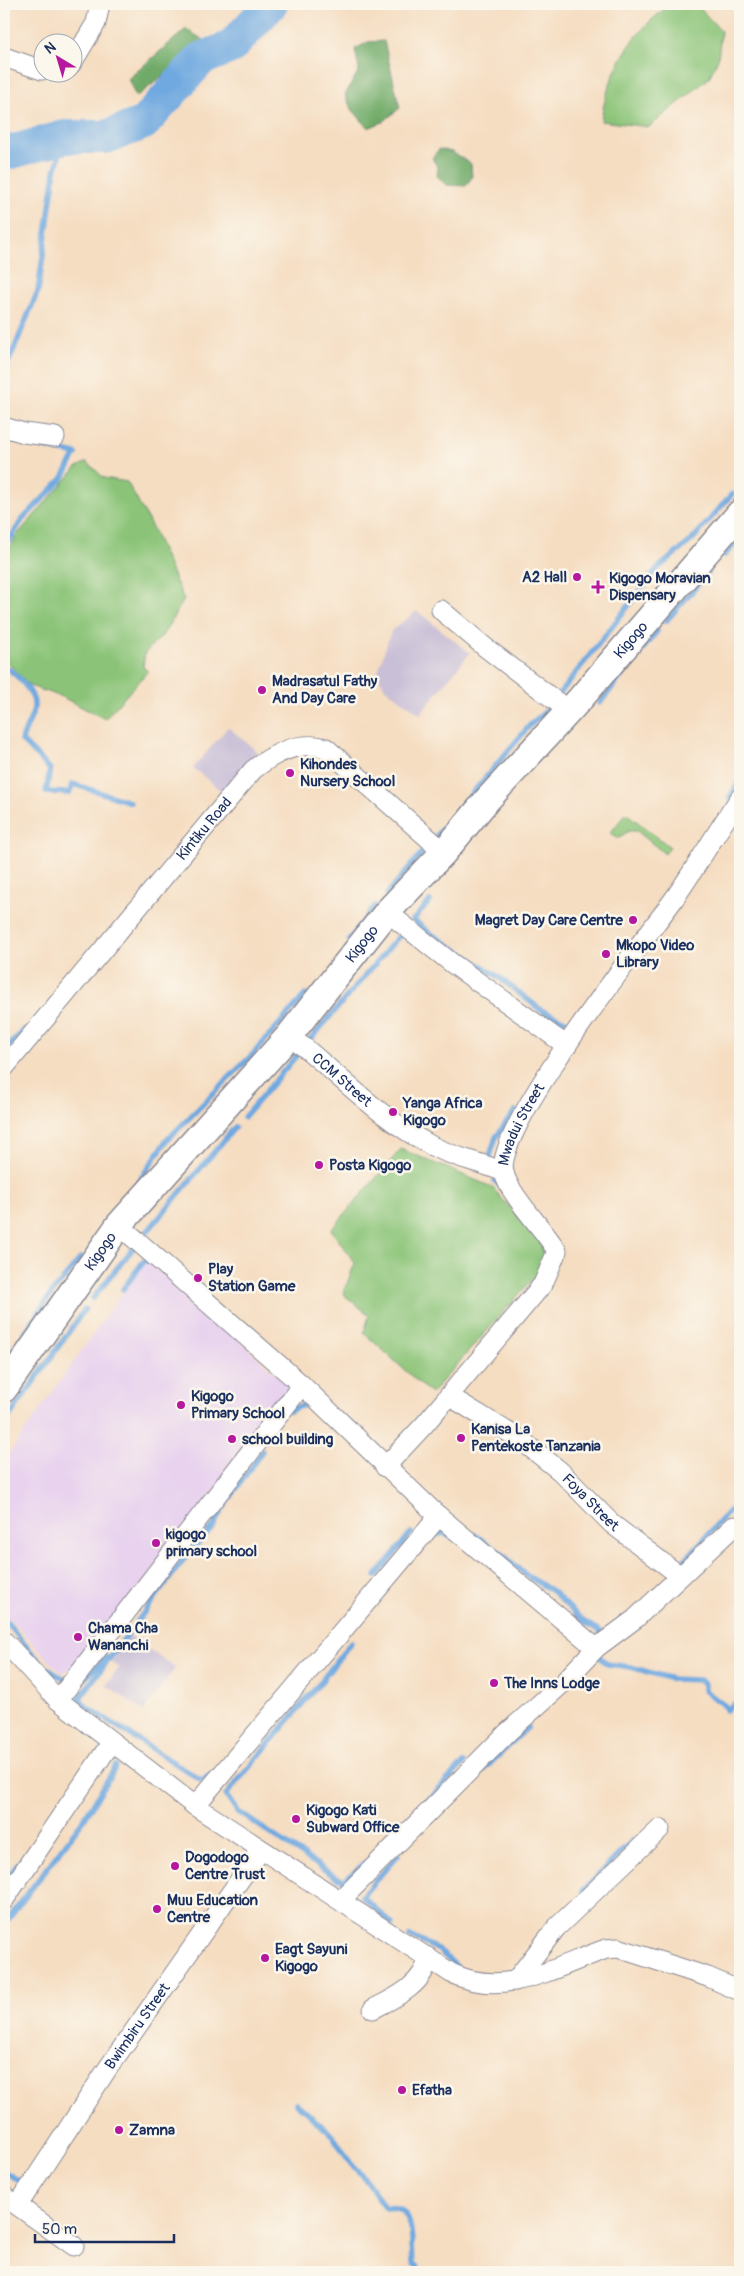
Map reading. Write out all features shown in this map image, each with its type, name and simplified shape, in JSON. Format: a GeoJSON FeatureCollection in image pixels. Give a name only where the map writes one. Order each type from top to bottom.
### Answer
{"type":"FeatureCollection","features":[{"type":"Feature","properties":{"kind":"main road","name":"Kigogo"},"geometry":{"type":"LineString","coordinates":[[4,1389],[119,1225],[288,1037],[387,912],[444,852],[487,800],[569,711],[740,513]]}},
{"type":"Feature","properties":{"kind":"street"},"geometry":{"type":"LineString","coordinates":[[82,46],[96,23],[100,4]]}},
{"type":"Feature","properties":{"kind":"street"},"geometry":{"type":"LineString","coordinates":[[4,58],[32,67]]}},
{"type":"Feature","properties":{"kind":"street"},"geometry":{"type":"LineString","coordinates":[[4,427],[24,433],[55,437]]}},
{"type":"Feature","properties":{"kind":"street"},"geometry":{"type":"LineString","coordinates":[[441,610],[486,648],[569,711]]}},
{"type":"Feature","properties":{"kind":"street","name":"Kintiku Road"},"geometry":{"type":"LineString","coordinates":[[4,1068],[253,770],[269,757],[294,748],[316,745],[326,748],[444,852]]}},
{"type":"Feature","properties":{"kind":"street","name":"Mwadui Street"},"geometry":{"type":"LineString","coordinates":[[385,1466],[449,1396],[543,1284],[557,1251],[515,1193],[504,1172],[505,1156],[509,1142],[541,1083],[674,898],[740,798]]}},
{"type":"Feature","properties":{"kind":"street"},"geometry":{"type":"LineString","coordinates":[[387,912],[453,964],[567,1046]]}},
{"type":"Feature","properties":{"kind":"street","name":"CCM Street"},"geometry":{"type":"LineString","coordinates":[[288,1037],[304,1047],[403,1129],[456,1156],[485,1164],[504,1172]]}},
{"type":"Feature","properties":{"kind":"street"},"geometry":{"type":"LineString","coordinates":[[119,1225],[302,1385],[438,1516],[596,1648]]}},
{"type":"Feature","properties":{"kind":"street"},"geometry":{"type":"LineString","coordinates":[[58,1700],[302,1385]]}},
{"type":"Feature","properties":{"kind":"street","name":"Foya Street"},"geometry":{"type":"LineString","coordinates":[[449,1396],[522,1440],[560,1471],[612,1524],[675,1572],[681,1573]]}},
{"type":"Feature","properties":{"kind":"street"},"geometry":{"type":"LineString","coordinates":[[195,1806],[438,1516]]}},
{"type":"Feature","properties":{"kind":"street"},"geometry":{"type":"LineString","coordinates":[[341,1900],[508,1732],[563,1682],[596,1648],[635,1619],[681,1573],[734,1526]]}},
{"type":"Feature","properties":{"kind":"street"},"geometry":{"type":"LineString","coordinates":[[4,1641],[58,1700],[111,1743],[195,1806],[458,1977],[506,1984],[532,1978],[606,1949],[618,1948],[708,1978],[740,1991]]}},
{"type":"Feature","properties":{"kind":"street"},"geometry":{"type":"LineString","coordinates":[[4,1900],[111,1743]]}},
{"type":"Feature","properties":{"kind":"street"},"geometry":{"type":"LineString","coordinates":[[515,1982],[556,1928],[660,1829]]}},
{"type":"Feature","properties":{"kind":"street","name":"Bwimbiru Street"},"geometry":{"type":"LineString","coordinates":[[11,2200],[108,2068],[260,1850]]}},
{"type":"Feature","properties":{"kind":"street"},"geometry":{"type":"LineString","coordinates":[[373,2009],[407,1990],[425,1972],[428,1957]]}},
{"type":"Feature","properties":{"kind":"street"},"geometry":{"type":"LineString","coordinates":[[11,2200],[74,2246]]}},
{"type":"Feature","properties":{"kind":"shaded area"},"geometry":{"type":"Polygon","coordinates":[[[417,611],[470,653],[420,714],[385,688],[377,674],[391,631],[417,611]]]}},
{"type":"Feature","properties":{"kind":"shaded area"},"geometry":{"type":"Polygon","coordinates":[[[228,727],[259,753],[225,794],[193,768],[228,727]]]}},
{"type":"Feature","properties":{"kind":"shaded area","name":"Kigogo Primary School"},"geometry":{"type":"Polygon","coordinates":[[[145,1260],[190,1295],[289,1386],[282,1402],[81,1665],[61,1673],[4,1613],[4,1461],[145,1260]]]}},
{"type":"Feature","properties":{"kind":"shaded area"},"geometry":{"type":"Polygon","coordinates":[[[130,1636],[175,1668],[144,1711],[106,1685],[119,1668],[111,1662],[130,1636]]]}},
{"type":"Feature","properties":{"kind":"green space"},"geometry":{"type":"Polygon","coordinates":[[[671,4],[696,4],[721,31],[718,59],[709,78],[649,127],[601,121],[609,86],[624,55],[644,27],[671,4]]]}},
{"type":"Feature","properties":{"kind":"green space"},"geometry":{"type":"Polygon","coordinates":[[[186,29],[207,42],[136,97],[128,79],[186,29]]]}},
{"type":"Feature","properties":{"kind":"green space"},"geometry":{"type":"Polygon","coordinates":[[[384,41],[400,108],[383,122],[368,128],[351,108],[345,95],[359,70],[355,49],[368,42],[384,41]]]}},
{"type":"Feature","properties":{"kind":"green space"},"geometry":{"type":"Polygon","coordinates":[[[439,149],[452,152],[471,164],[472,177],[466,186],[446,185],[437,176],[438,168],[432,158],[439,149]]]}},
{"type":"Feature","properties":{"kind":"green space"},"geometry":{"type":"Polygon","coordinates":[[[87,462],[104,478],[127,482],[153,529],[184,600],[162,636],[145,653],[143,667],[148,671],[105,719],[62,697],[30,686],[4,659],[4,562],[16,536],[77,467],[87,462]]]}},
{"type":"Feature","properties":{"kind":"green space"},"geometry":{"type":"Polygon","coordinates":[[[626,813],[670,847],[665,854],[637,831],[629,831],[618,838],[610,833],[626,813]]]}},
{"type":"Feature","properties":{"kind":"green space"},"geometry":{"type":"Polygon","coordinates":[[[401,1149],[492,1187],[541,1243],[545,1265],[431,1394],[364,1333],[369,1315],[343,1294],[355,1263],[331,1230],[401,1149]]]}},
{"type":"Feature","properties":{"kind":"waterway"},"geometry":{"type":"LineString","coordinates":[[4,154],[65,137],[106,137],[144,123],[201,59],[231,47],[271,4]]}},
{"type":"Feature","properties":{"kind":"waterway"},"geometry":{"type":"LineString","coordinates":[[733,4],[740,12]]}},
{"type":"Feature","properties":{"kind":"waterway"},"geometry":{"type":"LineString","coordinates":[[4,373],[38,291],[55,171],[65,137]]}},
{"type":"Feature","properties":{"kind":"waterway"},"geometry":{"type":"LineString","coordinates":[[4,438],[76,454],[62,479],[22,520],[4,548]]}},
{"type":"Feature","properties":{"kind":"waterway"},"geometry":{"type":"LineString","coordinates":[[560,693],[658,568],[692,540],[732,494]]}},
{"type":"Feature","properties":{"kind":"waterway"},"geometry":{"type":"LineString","coordinates":[[725,555],[740,538]]}},
{"type":"Feature","properties":{"kind":"waterway"},"geometry":{"type":"LineString","coordinates":[[666,621],[709,572]]}},
{"type":"Feature","properties":{"kind":"waterway"},"geometry":{"type":"LineString","coordinates":[[600,703],[657,631]]}},
{"type":"Feature","properties":{"kind":"waterway"},"geometry":{"type":"LineString","coordinates":[[4,667],[14,673],[24,684],[34,701],[33,711],[22,741],[50,769],[46,792],[69,793],[73,784],[130,802]]}},
{"type":"Feature","properties":{"kind":"waterway"},"geometry":{"type":"LineString","coordinates":[[387,894],[530,725],[548,709]]}},
{"type":"Feature","properties":{"kind":"waterway"},"geometry":{"type":"LineString","coordinates":[[729,798],[740,781]]}},
{"type":"Feature","properties":{"kind":"waterway"},"geometry":{"type":"LineString","coordinates":[[430,901],[413,920],[496,975],[541,1010],[574,1025]]}},
{"type":"Feature","properties":{"kind":"waterway"},"geometry":{"type":"LineString","coordinates":[[349,940],[375,906]]}},
{"type":"Feature","properties":{"kind":"waterway"},"geometry":{"type":"LineString","coordinates":[[244,1117],[399,936]]}},
{"type":"Feature","properties":{"kind":"waterway"},"geometry":{"type":"LineString","coordinates":[[129,1196],[167,1140],[253,1054],[306,994]]}},
{"type":"Feature","properties":{"kind":"waterway"},"geometry":{"type":"LineString","coordinates":[[4,1051],[24,1030]]}},
{"type":"Feature","properties":{"kind":"waterway"},"geometry":{"type":"LineString","coordinates":[[489,1159],[496,1137],[515,1111]]}},
{"type":"Feature","properties":{"kind":"waterway"},"geometry":{"type":"LineString","coordinates":[[147,1232],[235,1127]]}},
{"type":"Feature","properties":{"kind":"waterway"},"geometry":{"type":"LineString","coordinates":[[495,1181],[503,1188]]}},
{"type":"Feature","properties":{"kind":"waterway"},"geometry":{"type":"LineString","coordinates":[[93,1298],[135,1246]]}},
{"type":"Feature","properties":{"kind":"waterway"},"geometry":{"type":"LineString","coordinates":[[4,1363],[51,1294],[81,1258]]}},
{"type":"Feature","properties":{"kind":"waterway"},"geometry":{"type":"LineString","coordinates":[[123,1289],[144,1261],[152,1262]]}},
{"type":"Feature","properties":{"kind":"waterway"},"geometry":{"type":"LineString","coordinates":[[4,1424],[85,1309]]}},
{"type":"Feature","properties":{"kind":"waterway"},"geometry":{"type":"LineString","coordinates":[[290,1411],[303,1406],[310,1406],[316,1409]]}},
{"type":"Feature","properties":{"kind":"waterway"},"geometry":{"type":"LineString","coordinates":[[224,1507],[262,1451]]}},
{"type":"Feature","properties":{"kind":"waterway"},"geometry":{"type":"LineString","coordinates":[[185,1557],[213,1527],[224,1505]]}},
{"type":"Feature","properties":{"kind":"waterway"},"geometry":{"type":"LineString","coordinates":[[682,1563],[730,1510]]}},
{"type":"Feature","properties":{"kind":"waterway"},"geometry":{"type":"LineString","coordinates":[[376,1576],[411,1533]]}},
{"type":"Feature","properties":{"kind":"waterway"},"geometry":{"type":"LineString","coordinates":[[430,1538],[433,1535],[445,1533],[450,1537]]}},
{"type":"Feature","properties":{"kind":"waterway"},"geometry":{"type":"LineString","coordinates":[[475,1535],[500,1552],[526,1575],[552,1591],[583,1621],[608,1636]]}},
{"type":"Feature","properties":{"kind":"waterway"},"geometry":{"type":"LineString","coordinates":[[187,1555],[79,1699],[87,1707],[201,1780],[214,1772]]}},
{"type":"Feature","properties":{"kind":"waterway"},"geometry":{"type":"LineString","coordinates":[[4,1619],[48,1669],[64,1678]]}},
{"type":"Feature","properties":{"kind":"waterway"},"geometry":{"type":"LineString","coordinates":[[351,1642],[320,1683],[226,1795],[237,1811],[344,1881],[365,1863]]}},
{"type":"Feature","properties":{"kind":"waterway"},"geometry":{"type":"LineString","coordinates":[[85,1678],[107,1657]]}},
{"type":"Feature","properties":{"kind":"waterway"},"geometry":{"type":"LineString","coordinates":[[600,1657],[607,1664],[631,1667],[672,1679],[700,1680],[704,1684],[704,1690],[725,1706],[726,1710],[740,1700]]}},
{"type":"Feature","properties":{"kind":"waterway"},"geometry":{"type":"LineString","coordinates":[[475,1778],[528,1727]]}},
{"type":"Feature","properties":{"kind":"waterway"},"geometry":{"type":"LineString","coordinates":[[411,1817],[464,1763]]}},
{"type":"Feature","properties":{"kind":"waterway"},"geometry":{"type":"LineString","coordinates":[[4,1925],[84,1819],[116,1766]]}},
{"type":"Feature","properties":{"kind":"waterway"},"geometry":{"type":"LineString","coordinates":[[583,1891],[632,1841]]}},
{"type":"Feature","properties":{"kind":"waterway"},"geometry":{"type":"LineString","coordinates":[[392,1924],[362,1896],[398,1855]]}},
{"type":"Feature","properties":{"kind":"waterway"},"geometry":{"type":"LineString","coordinates":[[4,1881],[20,1861]]}},
{"type":"Feature","properties":{"kind":"waterway"},"geometry":{"type":"LineString","coordinates":[[410,1936],[439,1950],[458,1968]]}},
{"type":"Feature","properties":{"kind":"waterway"},"geometry":{"type":"LineString","coordinates":[[296,2103],[333,2136],[351,2164],[362,2175],[386,2208],[396,2208],[408,2218],[412,2236],[413,2263],[423,2272]]}},
{"type":"Feature","properties":{"kind":"waterway"},"geometry":{"type":"LineString","coordinates":[[4,2171],[22,2183],[28,2182]]}},
{"type":"Feature","properties":{"kind":"place","name":"A2 Hall"},"geometry":{"type":"Point","coordinates":[577,577]}},
{"type":"Feature","properties":{"kind":"place","name":"Kigogo Moravian Dispensary"},"geometry":{"type":"Point","coordinates":[598,587]}},
{"type":"Feature","properties":{"kind":"place","name":"Madrasatul Fathy And Day Care"},"geometry":{"type":"Point","coordinates":[262,690]}},
{"type":"Feature","properties":{"kind":"place","name":"Kihondes Nursery School"},"geometry":{"type":"Point","coordinates":[290,773]}},
{"type":"Feature","properties":{"kind":"place","name":"Magret Day Care Centre"},"geometry":{"type":"Point","coordinates":[633,920]}},
{"type":"Feature","properties":{"kind":"place","name":"Mkopo Video Library"},"geometry":{"type":"Point","coordinates":[606,954]}},
{"type":"Feature","properties":{"kind":"place","name":"Yanga Africa Kigogo"},"geometry":{"type":"Point","coordinates":[393,1112]}},
{"type":"Feature","properties":{"kind":"place","name":"Posta Kigogo"},"geometry":{"type":"Point","coordinates":[319,1165]}},
{"type":"Feature","properties":{"kind":"place","name":"Play Station Game"},"geometry":{"type":"Point","coordinates":[198,1278]}},
{"type":"Feature","properties":{"kind":"place","name":"Kigogo Primary School"},"geometry":{"type":"Point","coordinates":[181,1405]}},
{"type":"Feature","properties":{"kind":"place","name":"Kanisa La Pentekoste Tanzania"},"geometry":{"type":"Point","coordinates":[461,1438]}},
{"type":"Feature","properties":{"kind":"place","name":"school building"},"geometry":{"type":"Point","coordinates":[232,1439]}},
{"type":"Feature","properties":{"kind":"place","name":"kigogo primary school"},"geometry":{"type":"Point","coordinates":[156,1543]}},
{"type":"Feature","properties":{"kind":"place","name":"Chama Cha Wananchi"},"geometry":{"type":"Point","coordinates":[78,1637]}},
{"type":"Feature","properties":{"kind":"place","name":"The Inns Lodge"},"geometry":{"type":"Point","coordinates":[494,1683]}},
{"type":"Feature","properties":{"kind":"place","name":"Kigogo Kati Subward Office"},"geometry":{"type":"Point","coordinates":[296,1819]}},
{"type":"Feature","properties":{"kind":"place","name":"Dogodogo Centre Trust"},"geometry":{"type":"Point","coordinates":[175,1866]}},
{"type":"Feature","properties":{"kind":"place","name":"Muu Education Centre"},"geometry":{"type":"Point","coordinates":[157,1909]}},
{"type":"Feature","properties":{"kind":"place","name":"Eagt Sayuni Kigogo"},"geometry":{"type":"Point","coordinates":[265,1958]}},
{"type":"Feature","properties":{"kind":"place","name":"Efatha"},"geometry":{"type":"Point","coordinates":[402,2090]}},
{"type":"Feature","properties":{"kind":"place","name":"Zamna"},"geometry":{"type":"Point","coordinates":[119,2130]}}]}
